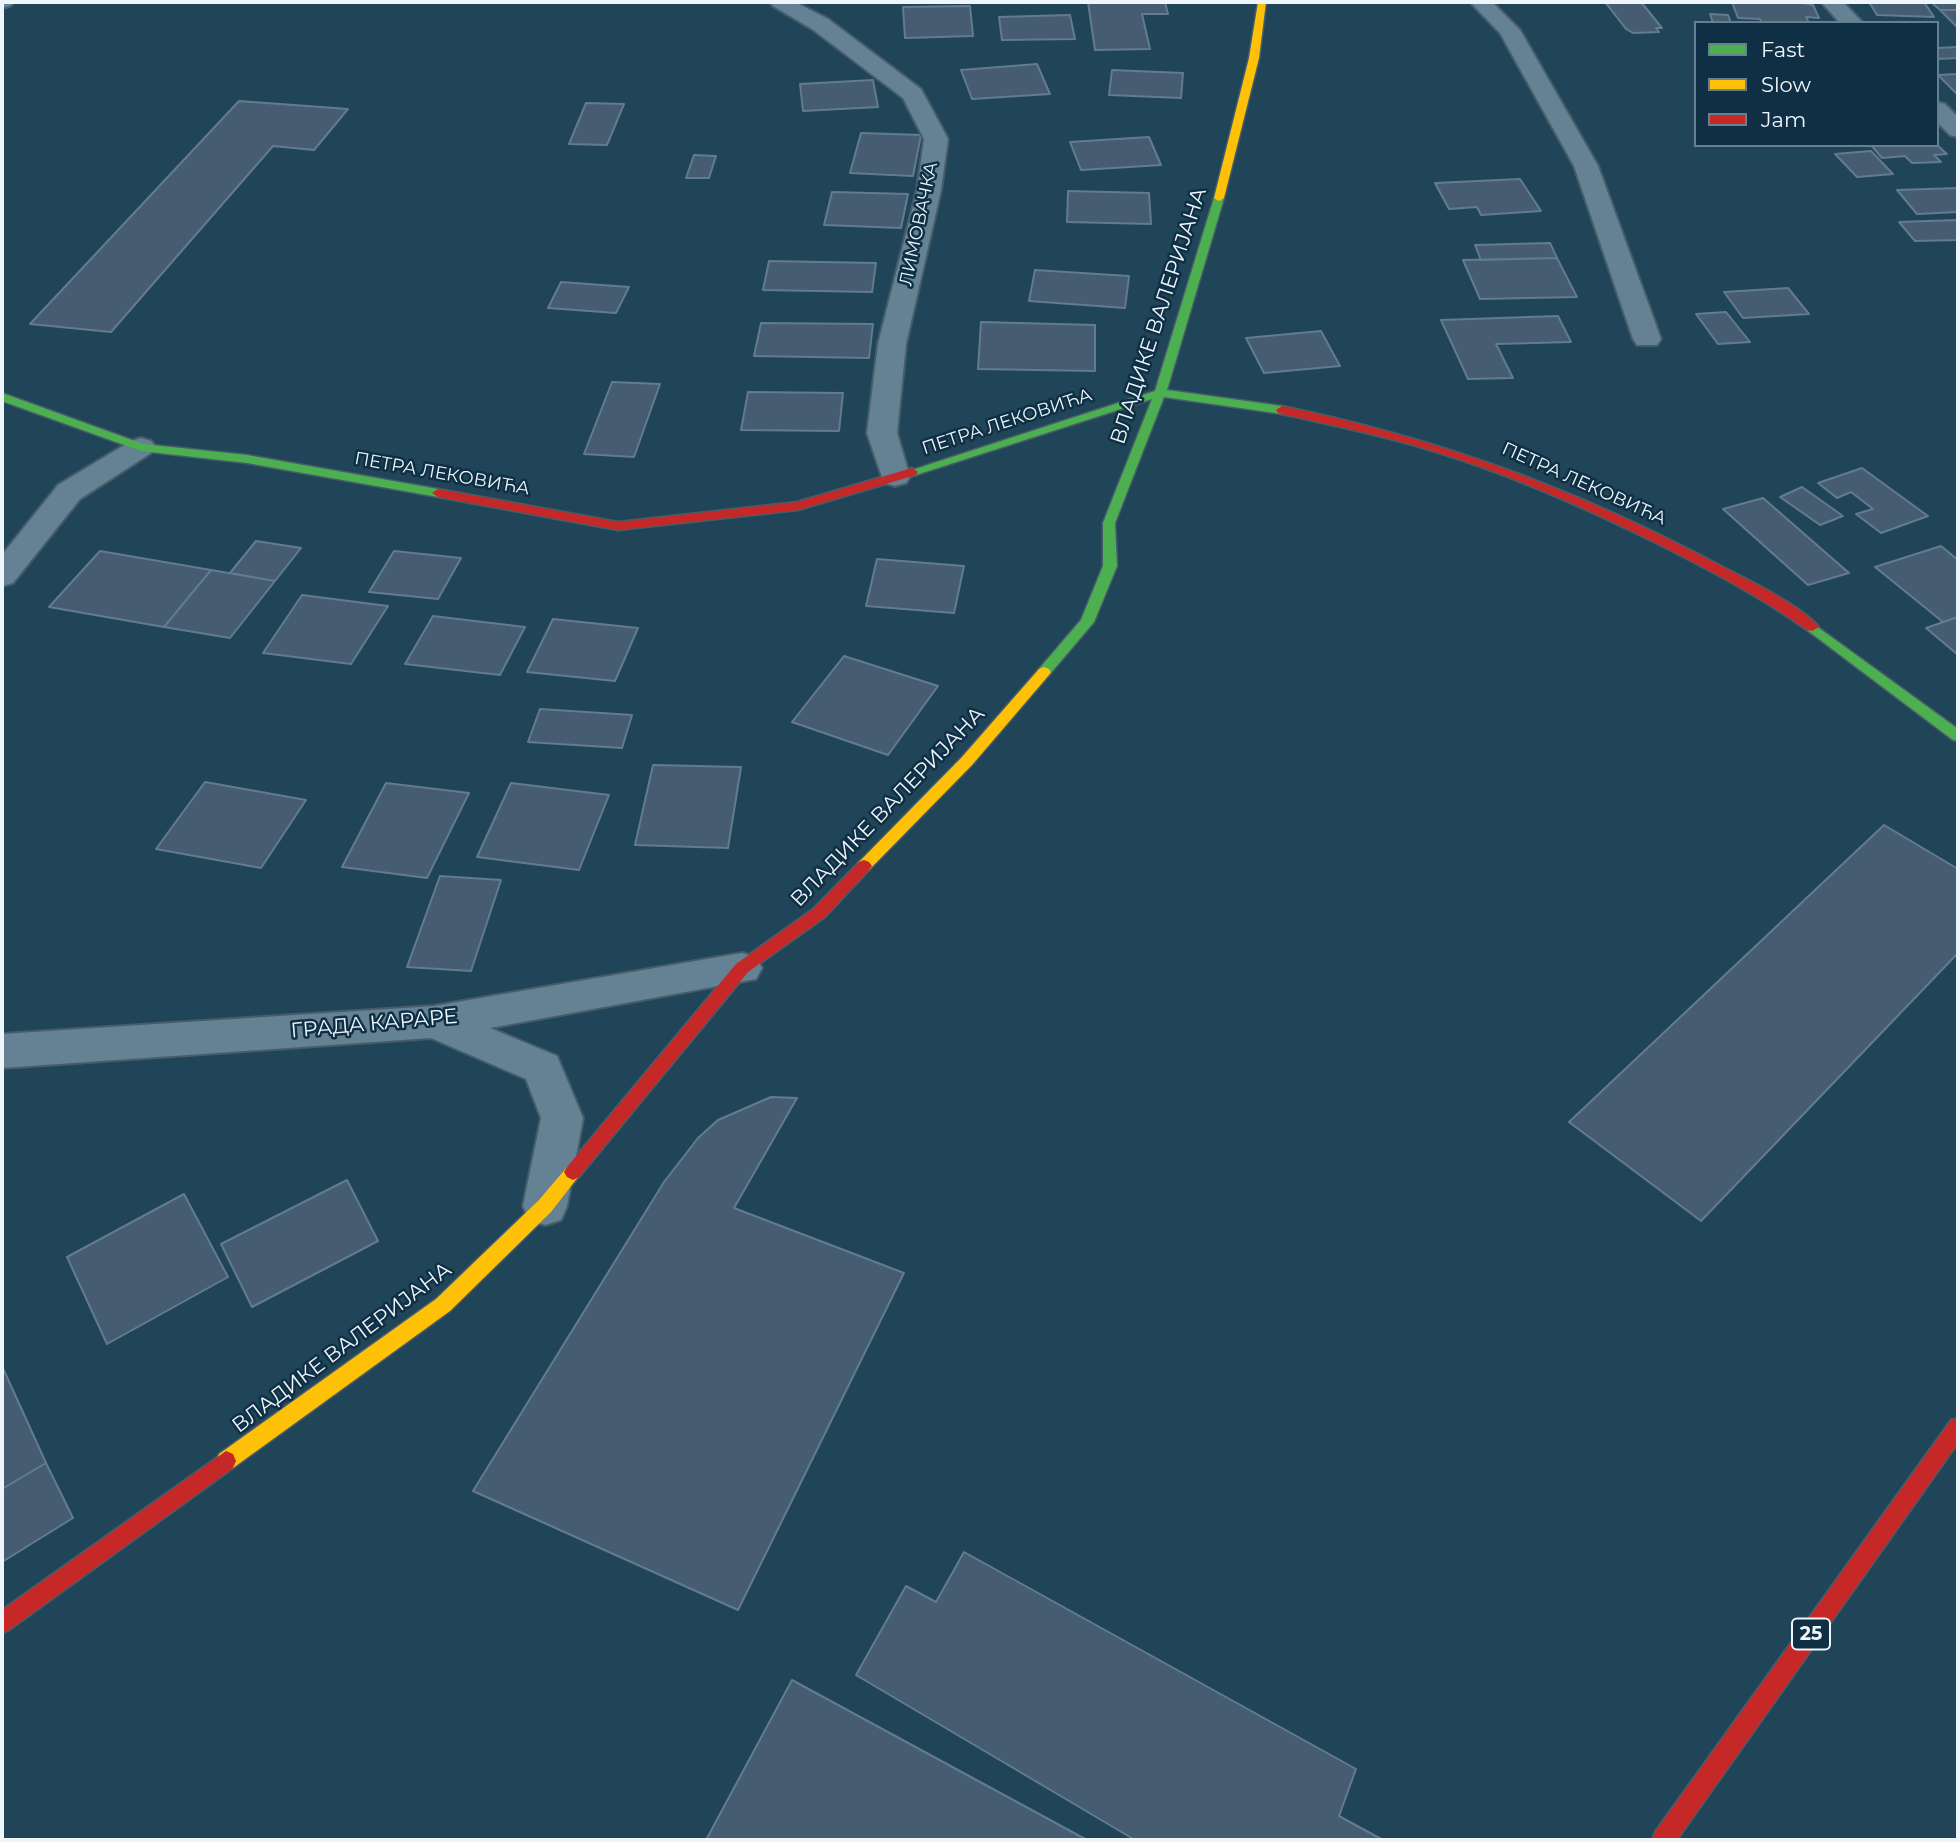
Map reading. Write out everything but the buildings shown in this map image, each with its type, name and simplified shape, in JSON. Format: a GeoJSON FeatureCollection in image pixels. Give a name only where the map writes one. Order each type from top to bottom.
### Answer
{"type":"FeatureCollection","features":[{"type":"Feature","properties":{"kind":"street","name":"ЛИМОВАЧКА"},"geometry":{"type":"LineString","coordinates":[[780,2],[821,24],[913,94],[936,139],[929,190],[892,344],[882,433],[895,477]]}},
{"type":"Feature","properties":{"kind":"street","name":"ВЛАДИКЕ ВАЛЕРИЈАНА"},"geometry":{"type":"LineString","coordinates":[[2,1623],[443,1305],[545,1206],[742,968],[819,913],[967,761],[1087,622],[1110,566],[1109,523],[1160,393],[1222,187],[1254,58],[1262,2]]}},
{"type":"Feature","properties":{"kind":"street"},"geometry":{"type":"LineString","coordinates":[[1480,2],[1509,30],[1586,166],[1647,339]]}},
{"type":"Feature","properties":{"kind":"street"},"geometry":{"type":"LineString","coordinates":[[1831,2],[1850,21]]}},
{"type":"Feature","properties":{"kind":"street"},"geometry":{"type":"LineString","coordinates":[[1939,111],[1958,130]]}},
{"type":"Feature","properties":{"kind":"street","name":"ПЕТРА ЛЕКОВИЋА"},"geometry":{"type":"LineString","coordinates":[[2,397],[141,447],[247,459],[449,493],[618,526],[798,506],[1160,393],[1233,401],[1354,424],[1436,446],[1534,480],[1667,541],[1740,582],[1828,638],[1958,736]]}},
{"type":"Feature","properties":{"kind":"street"},"geometry":{"type":"LineString","coordinates":[[2,576],[69,492],[141,447]]}},
{"type":"Feature","properties":{"kind":"street","name":"ГРАДА КАРАРЕ"},"geometry":{"type":"LineString","coordinates":[[2,1051],[434,1022],[742,968]]}},
{"type":"Feature","properties":{"kind":"street"},"geometry":{"type":"LineString","coordinates":[[434,1022],[542,1068],[562,1118],[545,1206]]}},
{"type":"Feature","properties":{"kind":"street","name":"25"},"geometry":{"type":"LineString","coordinates":[[1663,1840],[1958,1427]]}},
{"type":"Feature","properties":{"kind":"traffic: fast"},"geometry":{"type":"LineString","coordinates":[[1044,672],[1087,622],[1110,566],[1109,523],[1160,393],[1219,198]]}},
{"type":"Feature","properties":{"kind":"traffic: fast"},"geometry":{"type":"LineString","coordinates":[[912,472],[1160,393],[1282,410]]}},
{"type":"Feature","properties":{"kind":"traffic: fast"},"geometry":{"type":"LineString","coordinates":[[2,397],[141,447],[247,459],[438,493]]}},
{"type":"Feature","properties":{"kind":"traffic: fast"},"geometry":{"type":"LineString","coordinates":[[1812,627],[1958,736]]}},
{"type":"Feature","properties":{"kind":"traffic: slow"},"geometry":{"type":"LineString","coordinates":[[1219,198],[1254,58],[1262,2]]}},
{"type":"Feature","properties":{"kind":"traffic: slow"},"geometry":{"type":"LineString","coordinates":[[864,866],[967,761],[1044,672]]}},
{"type":"Feature","properties":{"kind":"traffic: slow"},"geometry":{"type":"LineString","coordinates":[[226,1461],[443,1305],[545,1206],[573,1172]]}},
{"type":"Feature","properties":{"kind":"traffic: jam"},"geometry":{"type":"LineString","coordinates":[[1282,410],[1336,421],[1437,448],[1533,482],[1629,524],[1712,567],[1763,595],[1812,627]]}},
{"type":"Feature","properties":{"kind":"traffic: jam"},"geometry":{"type":"LineString","coordinates":[[438,493],[618,526],[798,506],[912,472]]}},
{"type":"Feature","properties":{"kind":"traffic: jam"},"geometry":{"type":"LineString","coordinates":[[573,1172],[742,968],[819,913],[864,866]]}},
{"type":"Feature","properties":{"kind":"traffic: jam"},"geometry":{"type":"LineString","coordinates":[[1663,1840],[1958,1427]]}},
{"type":"Feature","properties":{"kind":"traffic: jam"},"geometry":{"type":"LineString","coordinates":[[2,1623],[226,1461]]}}]}
